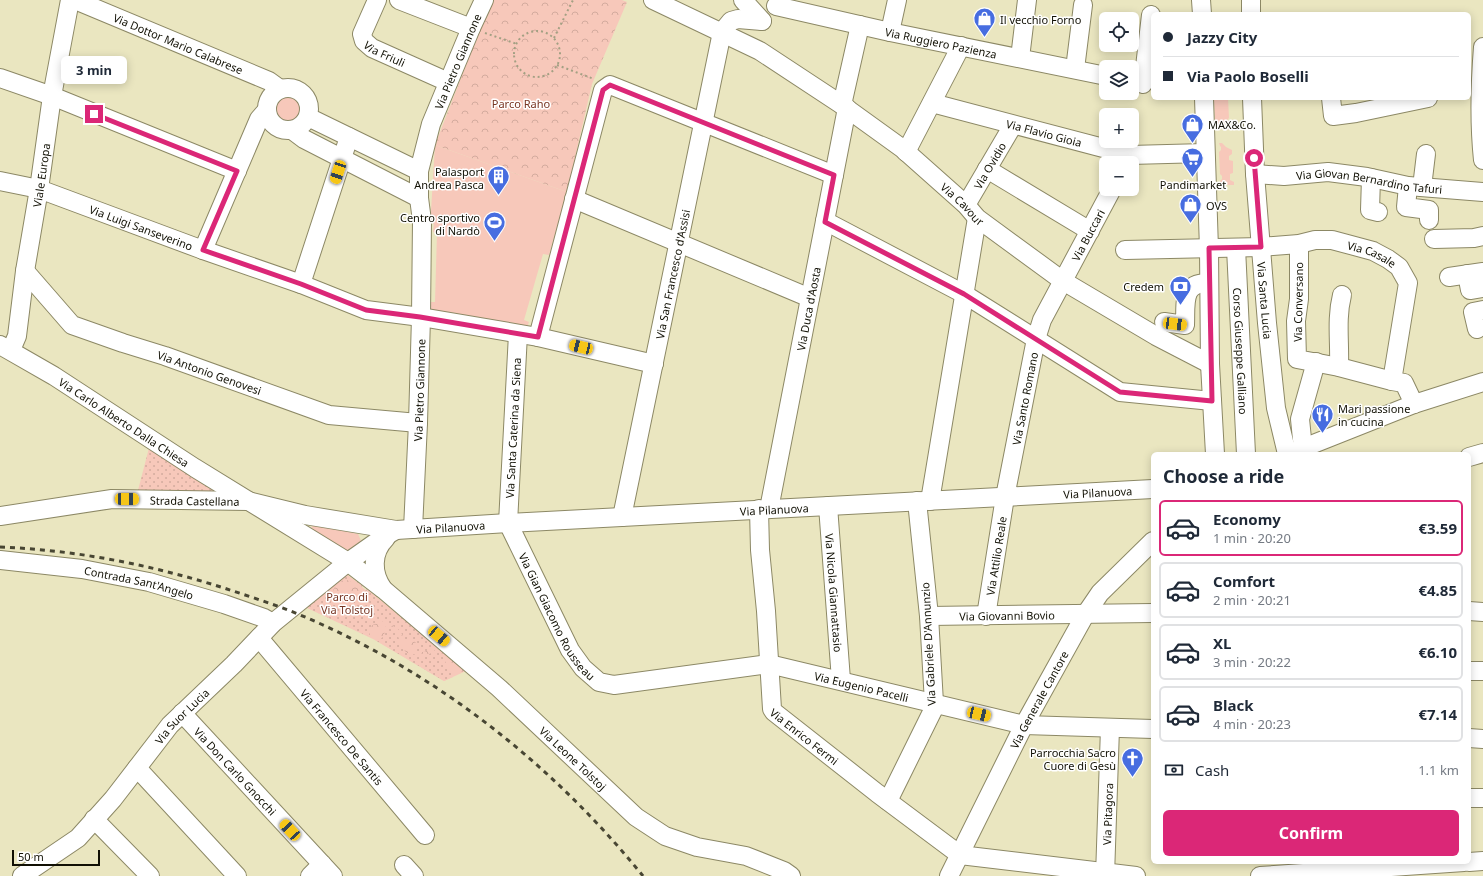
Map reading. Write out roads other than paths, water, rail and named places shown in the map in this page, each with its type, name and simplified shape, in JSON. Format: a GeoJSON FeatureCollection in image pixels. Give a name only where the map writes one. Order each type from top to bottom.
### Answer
{"type":"FeatureCollection","features":[{"type":"Feature","properties":{"kind":"street","name":"Viale Europa"},"geometry":{"type":"LineString","coordinates":[[6,348],[17,336],[25,271],[39,189],[52,96],[70,0]]}},
{"type":"Feature","properties":{"kind":"street","name":"Via Dottor Mario Calabrese"},"geometry":{"type":"LineString","coordinates":[[76,0],[263,78],[280,89]]}},
{"type":"Feature","properties":{"kind":"street","name":"Via Friuli"},"geometry":{"type":"LineString","coordinates":[[377,0],[362,34],[364,41],[372,48],[448,82]]}},
{"type":"Feature","properties":{"kind":"street"},"geometry":{"type":"LineString","coordinates":[[399,0],[471,28]]}},
{"type":"Feature","properties":{"kind":"street","name":"Via Pietro Giannone"},"geometry":{"type":"LineString","coordinates":[[404,530],[418,423],[422,221],[419,198],[419,171],[431,124],[484,0]]}},
{"type":"Feature","properties":{"kind":"street","name":"Via Cavour"},"geometry":{"type":"LineString","coordinates":[[653,0],[760,51],[845,106],[906,152],[971,212],[1063,281],[1156,336],[1210,364]]}},
{"type":"Feature","properties":{"kind":"street"},"geometry":{"type":"LineString","coordinates":[[743,0],[762,21]]}},
{"type":"Feature","properties":{"kind":"street"},"geometry":{"type":"LineString","coordinates":[[890,32],[897,0]]}},
{"type":"Feature","properties":{"kind":"street"},"geometry":{"type":"LineString","coordinates":[[1020,58],[1027,0]]}},
{"type":"Feature","properties":{"kind":"street"},"geometry":{"type":"LineString","coordinates":[[1201,0],[1202,12]]}},
{"type":"Feature","properties":{"kind":"street"},"geometry":{"type":"LineString","coordinates":[[1251,12],[1252,0]]}},
{"type":"Feature","properties":{"kind":"street"},"geometry":{"type":"LineString","coordinates":[[760,51],[762,21],[777,3]]}},
{"type":"Feature","properties":{"kind":"street","name":"Via Ruggiero Pazienza"},"geometry":{"type":"LineString","coordinates":[[777,3],[890,32],[1099,74]]}},
{"type":"Feature","properties":{"kind":"street"},"geometry":{"type":"LineString","coordinates":[[1075,69],[1083,5]]}},
{"type":"Feature","properties":{"kind":"street"},"geometry":{"type":"LineString","coordinates":[[1143,84],[1151,15]]}},
{"type":"Feature","properties":{"kind":"street"},"geometry":{"type":"LineString","coordinates":[[722,32],[731,21],[738,19],[762,21]]}},
{"type":"Feature","properties":{"kind":"street","name":"Via Duca d'Aosta"},"geometry":{"type":"LineString","coordinates":[[764,509],[810,298],[834,175],[860,25]]}},
{"type":"Feature","properties":{"kind":"street","name":"Via San Francesco d'Assisi"},"geometry":{"type":"LineString","coordinates":[[622,517],[722,32]]}},
{"type":"Feature","properties":{"kind":"street"},"geometry":{"type":"LineString","coordinates":[[906,152],[961,46]]}},
{"type":"Feature","properties":{"kind":"street"},"geometry":{"type":"LineString","coordinates":[[1483,47],[1482,73],[1475,94],[1482,138],[1483,160]]}},
{"type":"Feature","properties":{"kind":"street"},"geometry":{"type":"LineString","coordinates":[[0,78],[52,96],[237,171]]}},
{"type":"Feature","properties":{"kind":"street"},"geometry":{"type":"LineString","coordinates":[[287,87],[300,91],[305,96],[308,103],[308,117],[304,123],[292,130],[278,128],[272,124],[268,118],[266,111],[269,98],[274,92],[280,89],[287,87]]}},
{"type":"Feature","properties":{"kind":"street"},"geometry":{"type":"LineString","coordinates":[[538,337],[574,199],[607,87],[704,122],[834,175]]}},
{"type":"Feature","properties":{"kind":"street"},"geometry":{"type":"LineString","coordinates":[[1204,100],[1209,248],[1210,364],[1217,452]]}},
{"type":"Feature","properties":{"kind":"street","name":"Via Santa Lucia"},"geometry":{"type":"LineString","coordinates":[[1252,100],[1255,174],[1266,323],[1276,408],[1293,452]]}},
{"type":"Feature","properties":{"kind":"street"},"geometry":{"type":"LineString","coordinates":[[1331,100],[1333,116],[1356,113],[1418,100]]}},
{"type":"Feature","properties":{"kind":"street","name":"Via Flavio Gioia"},"geometry":{"type":"LineString","coordinates":[[932,103],[1118,156]]}},
{"type":"Feature","properties":{"kind":"street"},"geometry":{"type":"LineString","coordinates":[[203,250],[259,119],[266,111]]}},
{"type":"Feature","properties":{"kind":"street"},"geometry":{"type":"LineString","coordinates":[[308,117],[419,171]]}},
{"type":"Feature","properties":{"kind":"street","name":"Via Ovidio"},"geometry":{"type":"LineString","coordinates":[[971,212],[987,169],[1013,125]]}},
{"type":"Feature","properties":{"kind":"street"},"geometry":{"type":"LineString","coordinates":[[292,130],[304,139],[419,198]]}},
{"type":"Feature","properties":{"kind":"street"},"geometry":{"type":"LineString","coordinates":[[301,284],[349,137]]}},
{"type":"Feature","properties":{"kind":"street","name":"Via Flavio Gioia"},"geometry":{"type":"LineString","coordinates":[[1139,158],[1205,154]]}},
{"type":"Feature","properties":{"kind":"street"},"geometry":{"type":"LineString","coordinates":[[1426,154],[1415,187],[1406,207],[1429,210],[1429,220]]}},
{"type":"Feature","properties":{"kind":"street"},"geometry":{"type":"LineString","coordinates":[[987,169],[1090,231]]}},
{"type":"Feature","properties":{"kind":"street","name":"Via Giovan Bernardino Tafuri"},"geometry":{"type":"LineString","coordinates":[[1255,174],[1284,176],[1328,172],[1372,178],[1415,187],[1483,192]]}},
{"type":"Feature","properties":{"kind":"street"},"geometry":{"type":"LineString","coordinates":[[1372,178],[1370,210],[1378,212]]}},
{"type":"Feature","properties":{"kind":"street","name":"Via Luigi Sanseverino"},"geometry":{"type":"LineString","coordinates":[[0,181],[39,189],[203,250],[301,284],[366,310],[420,317],[538,337],[654,364]]}},
{"type":"Feature","properties":{"kind":"street","name":"Via Buccari"},"geometry":{"type":"LineString","coordinates":[[1063,281],[1108,196]]}},
{"type":"Feature","properties":{"kind":"street"},"geometry":{"type":"LineString","coordinates":[[574,199],[810,298]]}},
{"type":"Feature","properties":{"kind":"street","name":"Via Gabriele D'Annunzio"},"geometry":{"type":"LineString","coordinates":[[888,801],[933,710],[934,703],[928,616],[923,501],[964,294],[971,212]]}},
{"type":"Feature","properties":{"kind":"street"},"geometry":{"type":"LineString","coordinates":[[825,222],[964,294],[1120,392],[1212,401]]}},
{"type":"Feature","properties":{"kind":"street"},"geometry":{"type":"LineString","coordinates":[[1434,238],[1474,238],[1483,236]]}},
{"type":"Feature","properties":{"kind":"street","name":"Via Casale"},"geometry":{"type":"LineString","coordinates":[[1125,250],[1261,247],[1299,244],[1315,240],[1332,240],[1373,251],[1400,267],[1408,283],[1392,382]]}},
{"type":"Feature","properties":{"kind":"street","name":"Via Conversano"},"geometry":{"type":"LineString","coordinates":[[1299,244],[1299,299],[1296,321],[1297,359],[1316,362]]}},
{"type":"Feature","properties":{"kind":"street","name":"Corso Giuseppe Galliano"},"geometry":{"type":"LineString","coordinates":[[1236,248],[1246,452]]}},
{"type":"Feature","properties":{"kind":"street","name":"Via Antonio Genovesi"},"geometry":{"type":"LineString","coordinates":[[25,271],[72,325],[165,356],[329,415],[418,423]]}},
{"type":"Feature","properties":{"kind":"street"},"geometry":{"type":"LineString","coordinates":[[1449,277],[1475,273],[1470,290],[1483,288]]}},
{"type":"Feature","properties":{"kind":"street","name":"Via Santo Romano"},"geometry":{"type":"LineString","coordinates":[[1004,497],[1036,339],[1042,320],[1063,281]]}},
{"type":"Feature","properties":{"kind":"street"},"geometry":{"type":"LineString","coordinates":[[1164,322],[1185,325],[1186,297],[1190,288],[1195,284],[1209,283]]}},
{"type":"Feature","properties":{"kind":"street"},"geometry":{"type":"LineString","coordinates":[[1339,367],[1340,344],[1338,322],[1342,295]]}},
{"type":"Feature","properties":{"kind":"street"},"geometry":{"type":"LineString","coordinates":[[1477,329],[1474,312],[1483,310]]}},
{"type":"Feature","properties":{"kind":"street","name":"Via Santa Caterina da Siena"},"geometry":{"type":"LineString","coordinates":[[508,523],[518,334]]}},
{"type":"Feature","properties":{"kind":"street","name":"Via Carlo Alberto Dalla Chiesa"},"geometry":{"type":"LineString","coordinates":[[6,348],[54,376],[195,468],[348,562]]}},
{"type":"Feature","properties":{"kind":"street"},"geometry":{"type":"LineString","coordinates":[[1293,452],[1316,362],[1392,382],[1404,383],[1414,404]]}},
{"type":"Feature","properties":{"kind":"street"},"geometry":{"type":"LineString","coordinates":[[1293,452],[1414,404],[1483,382]]}},
{"type":"Feature","properties":{"kind":"street"},"geometry":{"type":"LineString","coordinates":[[1471,456],[1483,453]]}},
{"type":"Feature","properties":{"kind":"street","name":"Via Pilanuova"},"geometry":{"type":"LineString","coordinates":[[404,530],[508,523],[1151,489]]}},
{"type":"Feature","properties":{"kind":"street","name":"Via Attilio Reale"},"geometry":{"type":"LineString","coordinates":[[986,616],[1004,497]]}},
{"type":"Feature","properties":{"kind":"street","name":"Strada Castellana"},"geometry":{"type":"LineString","coordinates":[[0,516],[112,499],[248,501]]}},
{"type":"Feature","properties":{"kind":"street"},"geometry":{"type":"LineString","coordinates":[[248,501],[305,515],[404,530]]}},
{"type":"Feature","properties":{"kind":"street","name":"Via Nicola Giannattasio"},"geometry":{"type":"LineString","coordinates":[[828,506],[841,680]]}},
{"type":"Feature","properties":{"kind":"street","name":"Via Enrico Fermi"},"geometry":{"type":"LineString","coordinates":[[764,509],[760,550],[766,611],[772,709],[888,801],[960,855]]}},
{"type":"Feature","properties":{"kind":"street","name":"Via Gian Giacomo Rousseau"},"geometry":{"type":"LineString","coordinates":[[508,523],[570,650],[583,668],[599,682],[614,685],[769,664]]}},
{"type":"Feature","properties":{"kind":"street"},"geometry":{"type":"LineString","coordinates":[[359,524],[370,535],[369,547]]}},
{"type":"Feature","properties":{"kind":"street","name":"Via Suor Lucia"},"geometry":{"type":"LineString","coordinates":[[22,876],[78,838],[137,768],[170,724],[234,664],[274,623],[348,562],[382,538],[404,530]]}},
{"type":"Feature","properties":{"kind":"street","name":"Via Leone Tolstoj"},"geometry":{"type":"LineString","coordinates":[[383,589],[375,574],[375,556],[382,541],[388,535],[404,530]]}},
{"type":"Feature","properties":{"kind":"street","name":"Via Generale Cantore"},"geometry":{"type":"LineString","coordinates":[[949,876],[1024,725],[1085,615],[1100,593],[1151,543]]}},
{"type":"Feature","properties":{"kind":"street","name":"Contrada Sant'Angelo"},"geometry":{"type":"LineString","coordinates":[[0,560],[82,569],[149,582],[224,604],[274,623]]}},
{"type":"Feature","properties":{"kind":"street","name":"Via Leone Tolstoj"},"geometry":{"type":"LineString","coordinates":[[348,562],[383,589],[499,688],[636,817],[665,836],[697,847],[746,856],[784,871],[791,876]]}},
{"type":"Feature","properties":{"kind":"street"},"geometry":{"type":"LineString","coordinates":[[1471,611],[1483,612]]}},
{"type":"Feature","properties":{"kind":"street","name":"Via Giovanni Bovio"},"geometry":{"type":"LineString","coordinates":[[928,616],[1151,613]]}},
{"type":"Feature","properties":{"kind":"street","name":"Via Francesco De Santis"},"geometry":{"type":"LineString","coordinates":[[259,638],[425,835]]}},
{"type":"Feature","properties":{"kind":"street","name":"Via Eugenio Pacelli"},"geometry":{"type":"LineString","coordinates":[[769,664],[1024,725],[1151,729]]}},
{"type":"Feature","properties":{"kind":"street"},"geometry":{"type":"LineString","coordinates":[[1471,671],[1483,671]]}},
{"type":"Feature","properties":{"kind":"street","name":"Via Don Carlo Gnocchi"},"geometry":{"type":"LineString","coordinates":[[182,713],[322,872]]}},
{"type":"Feature","properties":{"kind":"street","name":"Via Pitagora"},"geometry":{"type":"LineString","coordinates":[[1105,874],[1110,728]]}},
{"type":"Feature","properties":{"kind":"street"},"geometry":{"type":"LineString","coordinates":[[1471,738],[1483,739]]}},
{"type":"Feature","properties":{"kind":"street"},"geometry":{"type":"LineString","coordinates":[[137,768],[237,876]]}},
{"type":"Feature","properties":{"kind":"street"},"geometry":{"type":"LineString","coordinates":[[1471,798],[1483,798]]}},
{"type":"Feature","properties":{"kind":"street"},"geometry":{"type":"LineString","coordinates":[[94,819],[150,876]]}},
{"type":"Feature","properties":{"kind":"street"},"geometry":{"type":"LineString","coordinates":[[960,855],[1105,874],[1136,876]]}},
{"type":"Feature","properties":{"kind":"street"},"geometry":{"type":"LineString","coordinates":[[1471,862],[1483,861]]}},
{"type":"Feature","properties":{"kind":"street"},"geometry":{"type":"LineString","coordinates":[[1260,876],[1291,871],[1375,869],[1439,864]]}},
{"type":"Feature","properties":{"kind":"railway"},"geometry":{"type":"LineString","coordinates":[[0,547],[57,551],[85,555],[169,572],[272,604],[340,633],[389,659],[437,688],[483,720],[568,793],[643,876]]}},
{"type":"Feature","properties":{"kind":"place","name":"Il vecchio Forno"},"geometry":{"type":"Point","coordinates":[985,38]}},
{"type":"Feature","properties":{"kind":"place","name":"MAX&Co."},"geometry":{"type":"Point","coordinates":[1192,144]}},
{"type":"Feature","properties":{"kind":"place","name":"Pandimarket"},"geometry":{"type":"Point","coordinates":[1193,178]}},
{"type":"Feature","properties":{"kind":"place","name":"Palasport Andrea Pasca"},"geometry":{"type":"Point","coordinates":[499,196]}},
{"type":"Feature","properties":{"kind":"place","name":"OVS"},"geometry":{"type":"Point","coordinates":[1191,224]}},
{"type":"Feature","properties":{"kind":"place","name":"Centro sportivo di Nardò"},"geometry":{"type":"Point","coordinates":[495,242]}},
{"type":"Feature","properties":{"kind":"place","name":"Credem"},"geometry":{"type":"Point","coordinates":[1180,306]}},
{"type":"Feature","properties":{"kind":"place","name":"Mari passione in cucina"},"geometry":{"type":"Point","coordinates":[1322,434]}},
{"type":"Feature","properties":{"kind":"place","name":"Parrocchia Sacro Cuore di Gesù"},"geometry":{"type":"Point","coordinates":[1132,778]}},
{"type":"Feature","properties":{"kind":"park label","name":"Parco Raho"},"geometry":{"type":"Point","coordinates":[521,103]}},
{"type":"Feature","properties":{"kind":"park label","name":"Parco di Via Tolstoj"},"geometry":{"type":"Point","coordinates":[347,602]}}]}
